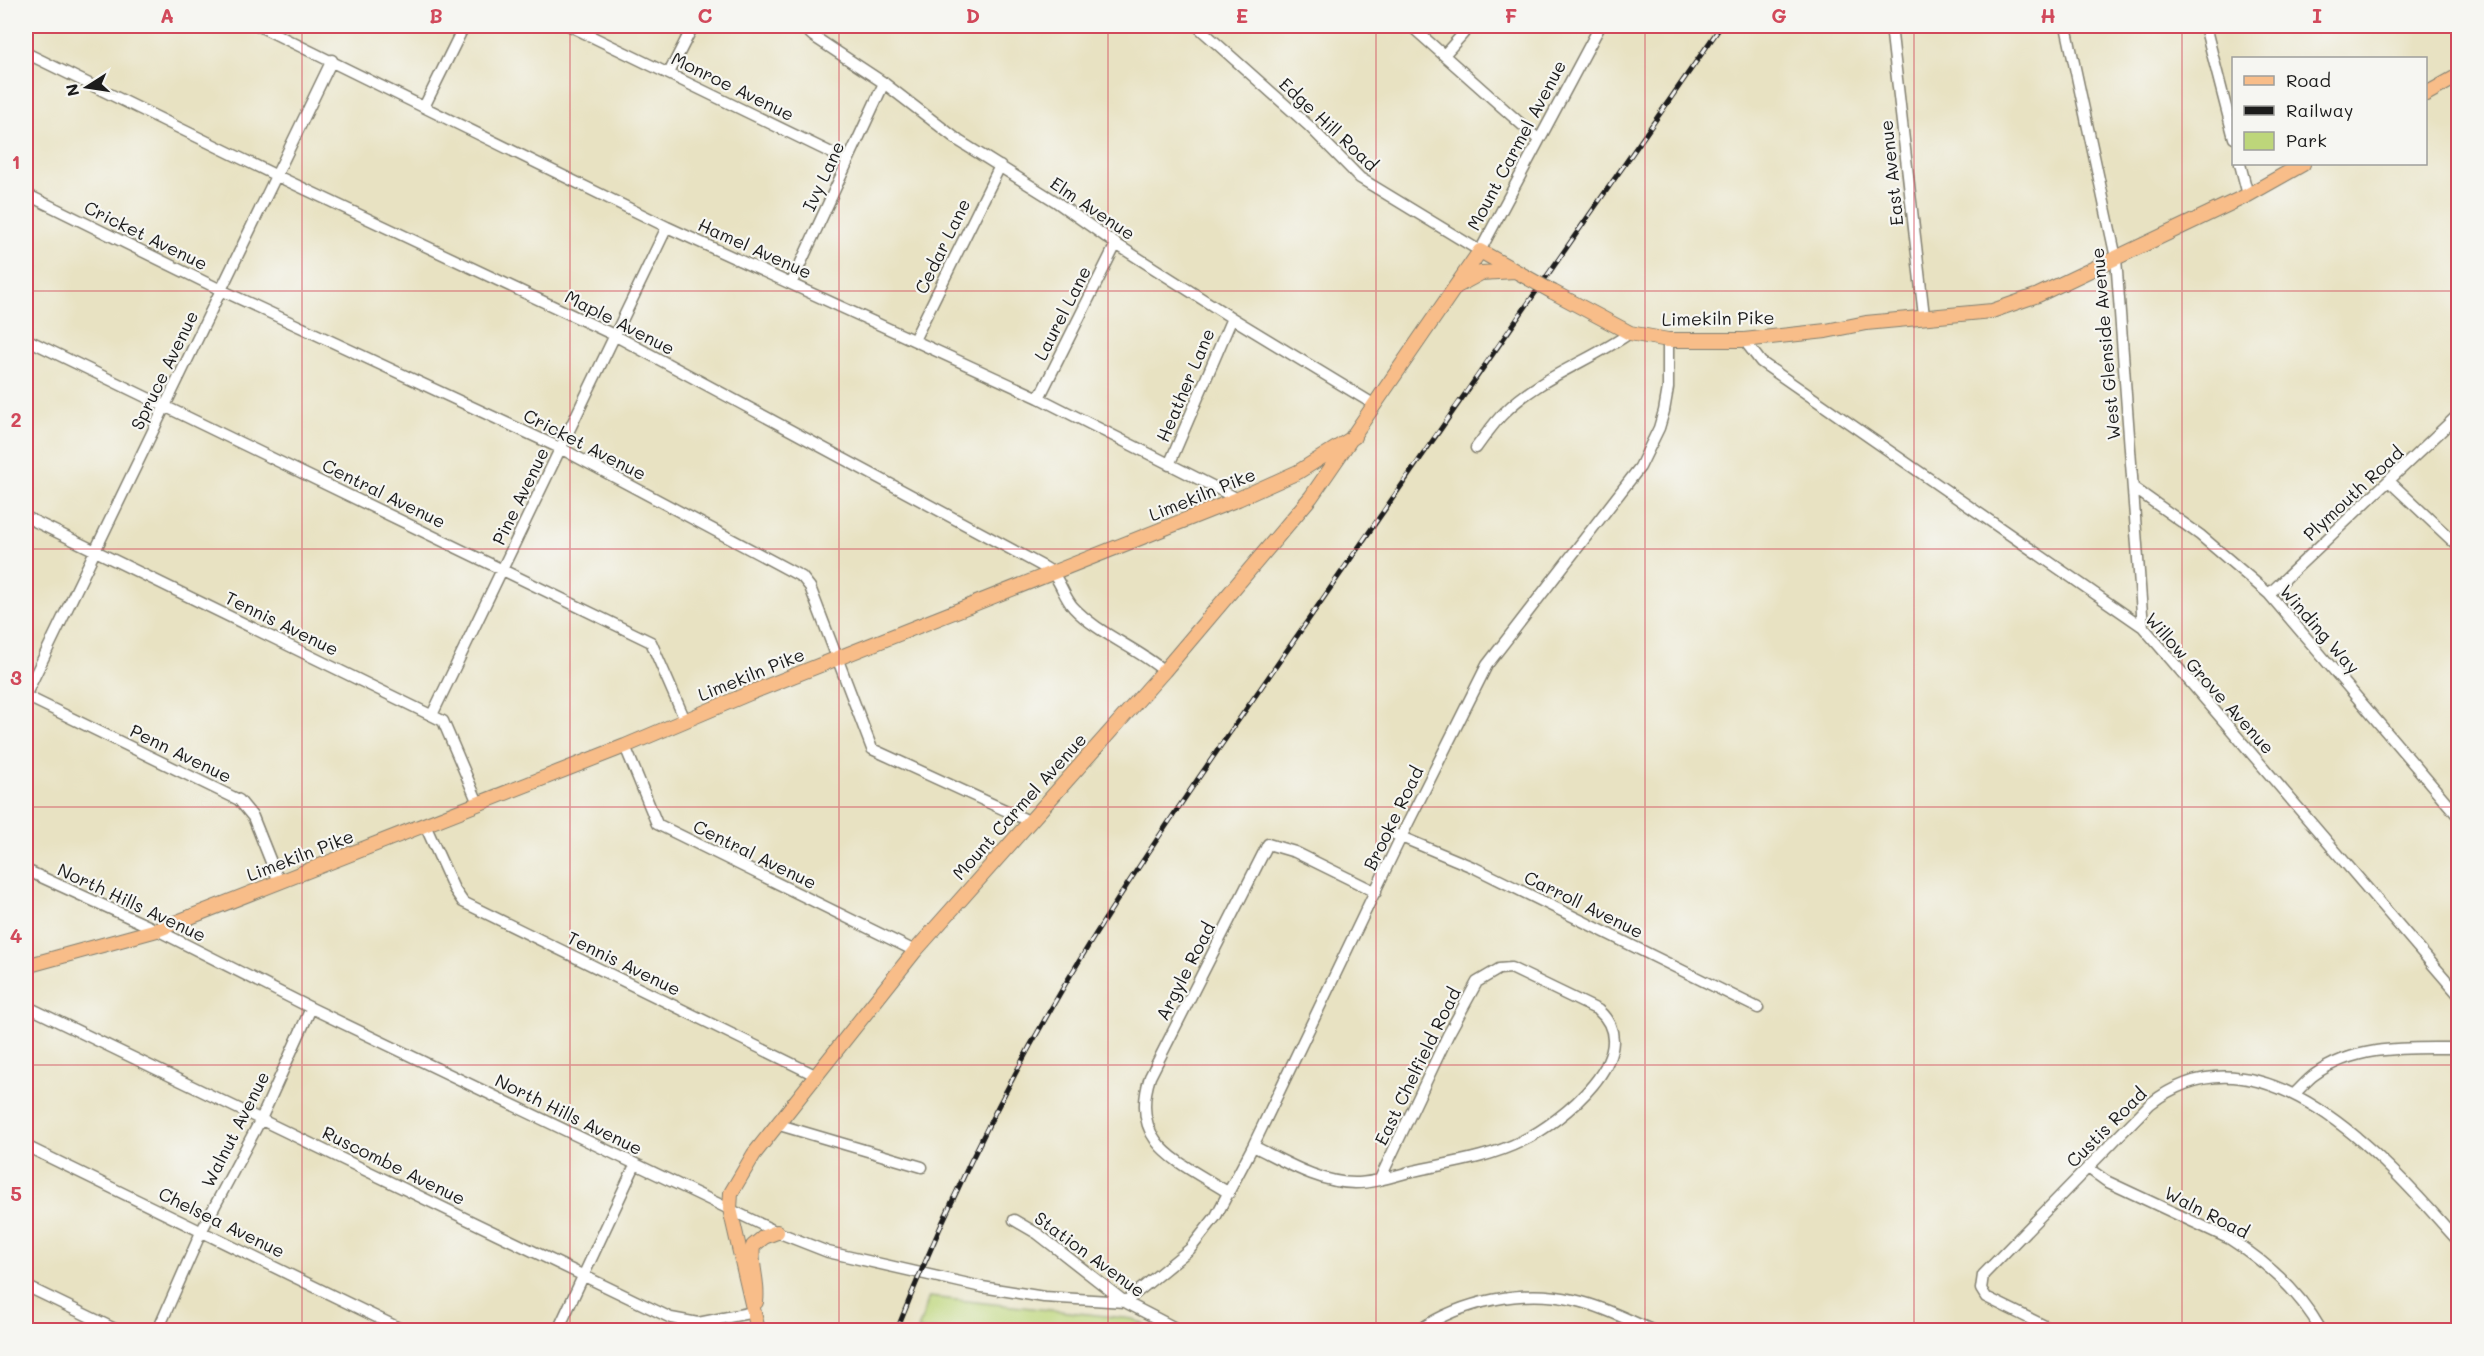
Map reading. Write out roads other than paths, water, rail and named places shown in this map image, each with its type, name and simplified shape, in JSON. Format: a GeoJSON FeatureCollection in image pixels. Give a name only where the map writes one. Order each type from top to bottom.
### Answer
{"type":"FeatureCollection","features":[{"type":"Feature","properties":{"kind":"main road"},"geometry":{"type":"LineString","coordinates":[[2427,93],[2458,76]]}},
{"type":"Feature","properties":{"kind":"main road","name":"Limekiln Pike"},"geometry":{"type":"LineString","coordinates":[[26,966],[157,930],[625,746],[1238,500],[1298,472],[1354,436],[1480,250],[1630,333],[1668,340],[1744,340],[1826,332],[1866,323],[1998,309],[2038,295],[2248,195],[2301,165]]}},
{"type":"Feature","properties":{"kind":"main road"},"geometry":{"type":"LineString","coordinates":[[1455,287],[1481,273],[1517,272]]}},
{"type":"Feature","properties":{"kind":"main road","name":"Mount Carmel Avenue"},"geometry":{"type":"LineString","coordinates":[[730,1209],[730,1197],[735,1184],[776,1124],[915,951],[1164,671],[1311,497],[1354,436]]}},
{"type":"Feature","properties":{"kind":"main road"},"geometry":{"type":"LineString","coordinates":[[730,1209],[758,1330]]}},
{"type":"Feature","properties":{"kind":"main road"},"geometry":{"type":"LineString","coordinates":[[754,1312],[758,1288],[752,1255],[753,1246],[764,1237],[777,1232]]}},
{"type":"Feature","properties":{"kind":"street","name":"Hamel Avenue"},"geometry":{"type":"LineString","coordinates":[[259,26],[668,227],[792,282],[1039,398],[1238,500]]}},
{"type":"Feature","properties":{"kind":"street"},"geometry":{"type":"LineString","coordinates":[[424,107],[464,26]]}},
{"type":"Feature","properties":{"kind":"street","name":"Monroe Avenue"},"geometry":{"type":"LineString","coordinates":[[570,26],[848,160]]}},
{"type":"Feature","properties":{"kind":"street"},"geometry":{"type":"LineString","coordinates":[[669,73],[693,26]]}},
{"type":"Feature","properties":{"kind":"street","name":"Elm Avenue"},"geometry":{"type":"LineString","coordinates":[[802,26],[813,36],[884,83],[959,141],[1055,201],[1116,244],[1232,318],[1375,405]]}},
{"type":"Feature","properties":{"kind":"street","name":"Edge Hill Road"},"geometry":{"type":"LineString","coordinates":[[1197,26],[1309,126],[1360,178],[1480,250]]}},
{"type":"Feature","properties":{"kind":"street"},"geometry":{"type":"LineString","coordinates":[[1411,26],[1539,140]]}},
{"type":"Feature","properties":{"kind":"street"},"geometry":{"type":"LineString","coordinates":[[1444,55],[1470,26]]}},
{"type":"Feature","properties":{"kind":"street","name":"Mount Carmel Avenue"},"geometry":{"type":"LineString","coordinates":[[1480,250],[1600,26]]}},
{"type":"Feature","properties":{"kind":"street","name":"East Avenue"},"geometry":{"type":"LineString","coordinates":[[1891,26],[1924,316]]}},
{"type":"Feature","properties":{"kind":"street","name":"West Glenside Avenue"},"geometry":{"type":"LineString","coordinates":[[2066,26],[2116,258],[2143,627]]}},
{"type":"Feature","properties":{"kind":"street"},"geometry":{"type":"LineString","coordinates":[[2205,26],[2232,130]]}},
{"type":"Feature","properties":{"kind":"street","name":"Maple Avenue"},"geometry":{"type":"LineString","coordinates":[[26,53],[274,175],[614,335],[1054,572]]}},
{"type":"Feature","properties":{"kind":"street","name":"Spruce Avenue"},"geometry":{"type":"LineString","coordinates":[[26,695],[274,175],[332,60]]}},
{"type":"Feature","properties":{"kind":"street","name":"Ivy Lane"},"geometry":{"type":"LineString","coordinates":[[792,282],[884,83]]}},
{"type":"Feature","properties":{"kind":"street"},"geometry":{"type":"LineString","coordinates":[[2240,165],[2248,195]]}},
{"type":"Feature","properties":{"kind":"street","name":"Cedar Lane"},"geometry":{"type":"LineString","coordinates":[[914,340],[1000,166]]}},
{"type":"Feature","properties":{"kind":"street","name":"Cricket Avenue"},"geometry":{"type":"LineString","coordinates":[[26,194],[221,290],[562,449],[802,577],[810,587],[872,748],[1029,821]]}},
{"type":"Feature","properties":{"kind":"street","name":"Pine Avenue"},"geometry":{"type":"LineString","coordinates":[[432,715],[668,227]]}},
{"type":"Feature","properties":{"kind":"street","name":"Laurel Lane"},"geometry":{"type":"LineString","coordinates":[[1039,398],[1116,244]]}},
{"type":"Feature","properties":{"kind":"street","name":"Heather Lane"},"geometry":{"type":"LineString","coordinates":[[1169,465],[1232,318]]}},
{"type":"Feature","properties":{"kind":"street"},"geometry":{"type":"LineString","coordinates":[[1476,448],[1503,413],[1526,395],[1630,333]]}},
{"type":"Feature","properties":{"kind":"street","name":"Central Avenue"},"geometry":{"type":"LineString","coordinates":[[26,339],[651,642],[685,720]]}},
{"type":"Feature","properties":{"kind":"street","name":"Brooke Road"},"geometry":{"type":"LineString","coordinates":[[1125,1302],[1190,1249],[1204,1233],[1229,1193],[1376,892],[1398,835],[1487,665],[1640,467],[1659,428],[1666,399],[1668,340]]}},
{"type":"Feature","properties":{"kind":"street","name":"Willow Grove Avenue"},"geometry":{"type":"LineString","coordinates":[[1744,340],[1761,362],[2143,627],[2458,994]]}},
{"type":"Feature","properties":{"kind":"street","name":"Plymouth Road"},"geometry":{"type":"LineString","coordinates":[[2269,594],[2390,482],[2458,415]]}},
{"type":"Feature","properties":{"kind":"street"},"geometry":{"type":"LineString","coordinates":[[2390,482],[2458,546]]}},
{"type":"Feature","properties":{"kind":"street","name":"Winding Way"},"geometry":{"type":"LineString","coordinates":[[2134,488],[2200,535],[2269,594],[2458,816]]}},
{"type":"Feature","properties":{"kind":"street","name":"Tennis Avenue"},"geometry":{"type":"LineString","coordinates":[[26,518],[443,721],[478,803]]}},
{"type":"Feature","properties":{"kind":"street"},"geometry":{"type":"LineString","coordinates":[[1054,572],[1063,593],[1088,621],[1148,657],[1164,671]]}},
{"type":"Feature","properties":{"kind":"street","name":"Penn Avenue"},"geometry":{"type":"LineString","coordinates":[[26,695],[239,800],[253,817],[279,882]]}},
{"type":"Feature","properties":{"kind":"street","name":"Central Avenue"},"geometry":{"type":"LineString","coordinates":[[625,746],[657,824],[915,951]]}},
{"type":"Feature","properties":{"kind":"street","name":"Tennis Avenue"},"geometry":{"type":"LineString","coordinates":[[425,825],[454,890],[463,902],[815,1076]]}},
{"type":"Feature","properties":{"kind":"street","name":"Carroll Avenue"},"geometry":{"type":"LineString","coordinates":[[1398,835],[1475,868],[1758,1008]]}},
{"type":"Feature","properties":{"kind":"street","name":"Argyle Road"},"geometry":{"type":"LineString","coordinates":[[1229,1193],[1179,1162],[1150,1135],[1146,1125],[1144,1107],[1150,1077],[1269,844],[1295,852],[1376,892]]}},
{"type":"Feature","properties":{"kind":"street","name":"North Hills Avenue"},"geometry":{"type":"LineString","coordinates":[[26,870],[157,930],[311,1008],[777,1232],[828,1252],[982,1287],[1044,1297],[1125,1302]]}},
{"type":"Feature","properties":{"kind":"street","name":"East Chelfield Road"},"geometry":{"type":"LineString","coordinates":[[1511,968],[1598,1010],[1607,1017],[1615,1040],[1614,1049],[1600,1075],[1568,1110],[1524,1140],[1486,1154],[1380,1179],[1470,993],[1477,982],[1488,974],[1499,969],[1511,968]]}},
{"type":"Feature","properties":{"kind":"street","name":"Ruscombe Avenue"},"geometry":{"type":"LineString","coordinates":[[26,1006],[681,1322],[698,1323],[754,1312]]}},
{"type":"Feature","properties":{"kind":"street","name":"Walnut Avenue"},"geometry":{"type":"LineString","coordinates":[[158,1330],[202,1230],[261,1119],[311,1008]]}},
{"type":"Feature","properties":{"kind":"street"},"geometry":{"type":"LineString","coordinates":[[2294,1094],[2314,1075],[2335,1063],[2359,1055],[2387,1048],[2458,1048]]}},
{"type":"Feature","properties":{"kind":"street","name":"Custis Road"},"geometry":{"type":"LineString","coordinates":[[2053,1330],[1990,1300],[1981,1289],[1981,1280],[1986,1269],[2150,1104],[2161,1095],[2188,1083],[2216,1077],[2230,1077],[2259,1081],[2294,1094],[2337,1122],[2388,1164],[2458,1241]]}},
{"type":"Feature","properties":{"kind":"street"},"geometry":{"type":"LineString","coordinates":[[776,1124],[922,1167]]}},
{"type":"Feature","properties":{"kind":"street","name":"Chelsea Avenue"},"geometry":{"type":"LineString","coordinates":[[26,1146],[404,1330]]}},
{"type":"Feature","properties":{"kind":"street"},"geometry":{"type":"LineString","coordinates":[[1253,1146],[1330,1180],[1356,1183],[1380,1179]]}},
{"type":"Feature","properties":{"kind":"street"},"geometry":{"type":"LineString","coordinates":[[558,1330],[635,1165]]}},
{"type":"Feature","properties":{"kind":"street","name":"Waln Road"},"geometry":{"type":"LineString","coordinates":[[2088,1168],[2106,1181],[2230,1239],[2246,1249],[2291,1289],[2321,1330]]}},
{"type":"Feature","properties":{"kind":"street","name":"Station Avenue"},"geometry":{"type":"LineString","coordinates":[[1014,1220],[1038,1233],[1125,1302],[1179,1330]]}},
{"type":"Feature","properties":{"kind":"street"},"geometry":{"type":"LineString","coordinates":[[26,1286],[117,1330]]}},
{"type":"Feature","properties":{"kind":"street"},"geometry":{"type":"LineString","coordinates":[[1419,1330],[1447,1315],[1488,1301],[1545,1296],[1590,1304],[1652,1330]]}},
{"type":"Feature","properties":{"kind":"railway"},"geometry":{"type":"LineString","coordinates":[[897,1330],[940,1228],[987,1128],[1039,1030],[1095,935],[1224,741],[1721,26]]}}]}
